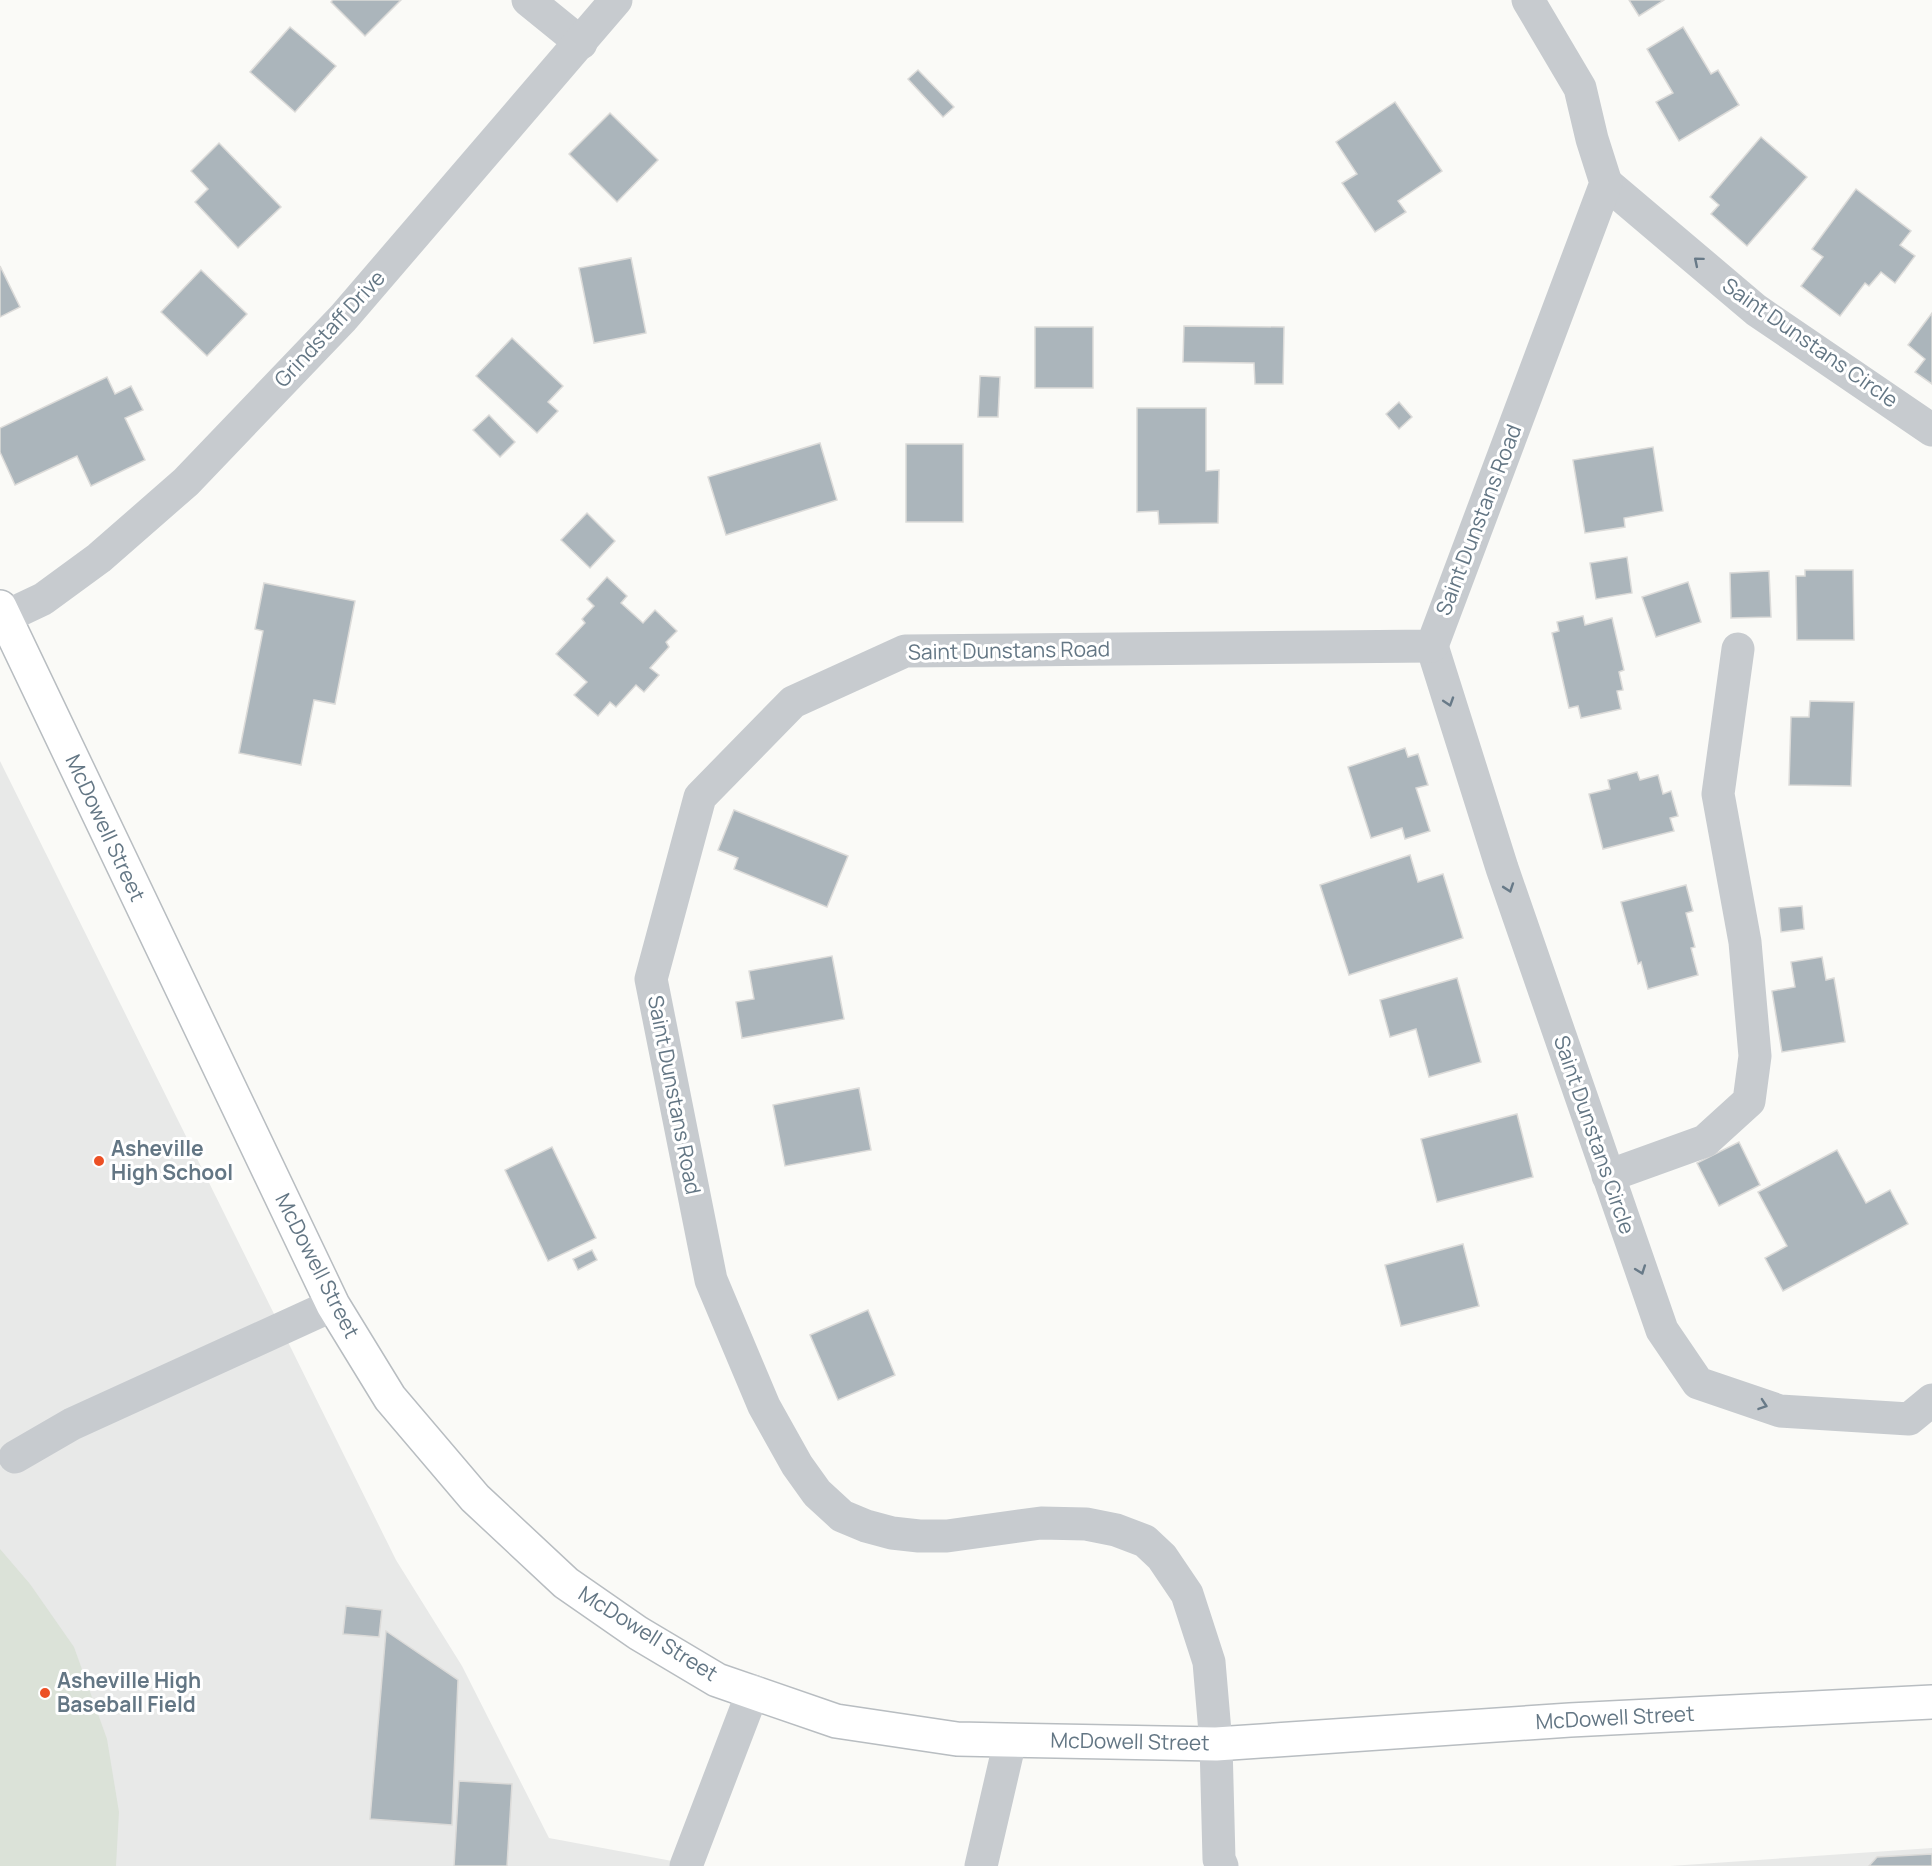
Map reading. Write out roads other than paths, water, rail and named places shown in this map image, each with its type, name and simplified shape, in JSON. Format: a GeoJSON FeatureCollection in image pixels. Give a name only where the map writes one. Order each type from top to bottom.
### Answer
{"type":"FeatureCollection","features":[{"type":"Feature","properties":{"kind":"main road","name":"McDowell Street"},"geometry":{"type":"LineString","coordinates":[[3,612],[333,1305],[390,1398],[475,1498],[566,1583],[638,1633],[717,1680],[836,1720],[957,1739],[1010,1741],[1216,1744],[1570,1720],[1925,1703]]}},
{"type":"Feature","properties":{"kind":"street"},"geometry":{"type":"LineString","coordinates":[[528,0],[581,43]]}},
{"type":"Feature","properties":{"kind":"street","name":"Grindstaff Drive"},"geometry":{"type":"LineString","coordinates":[[3,612],[43,599],[99,558],[186,482],[343,318],[616,0]]}},
{"type":"Feature","properties":{"kind":"street"},"geometry":{"type":"LineString","coordinates":[[1528,0],[1580,88],[1592,139],[1606,183]]}},
{"type":"Feature","properties":{"kind":"street","name":"Saint Dunstans Circle"},"geometry":{"type":"LineString","coordinates":[[1606,183],[1756,310],[1932,430]]}},
{"type":"Feature","properties":{"kind":"street","name":"Saint Dunstans Road"},"geometry":{"type":"LineString","coordinates":[[1215,1864],[1216,1744],[1209,1662],[1187,1594],[1162,1557],[1145,1541],[1116,1530],[1086,1524],[1041,1523],[947,1536],[892,1533],[842,1516],[816,1493],[797,1465],[764,1406],[711,1280],[651,979],[700,797],[793,702],[905,651],[1431,646],[1606,183]]}},
{"type":"Feature","properties":{"kind":"street","name":"Saint Dunstans Circle"},"geometry":{"type":"LineString","coordinates":[[1431,646],[1502,868],[1662,1330],[1698,1383],[1780,1411],[1909,1419],[1932,1400]]}},
{"type":"Feature","properties":{"kind":"street"},"geometry":{"type":"LineString","coordinates":[[1608,1176],[1704,1141],[1749,1101],[1755,1056],[1745,942],[1718,794],[1738,650]]}},
{"type":"Feature","properties":{"kind":"street"},"geometry":{"type":"LineString","coordinates":[[15,1456],[72,1424],[333,1305]]}},
{"type":"Feature","properties":{"kind":"street"},"geometry":{"type":"LineString","coordinates":[[686,1866],[753,1691]]}},
{"type":"Feature","properties":{"kind":"street"},"geometry":{"type":"LineString","coordinates":[[981,1866],[1010,1741]]}},
{"type":"Feature","properties":{"kind":"place","name":"Asheville High School"},"geometry":{"type":"Point","coordinates":[99,1161]}},
{"type":"Feature","properties":{"kind":"place","name":"Asheville High Baseball Field"},"geometry":{"type":"Point","coordinates":[45,1693]}}]}
